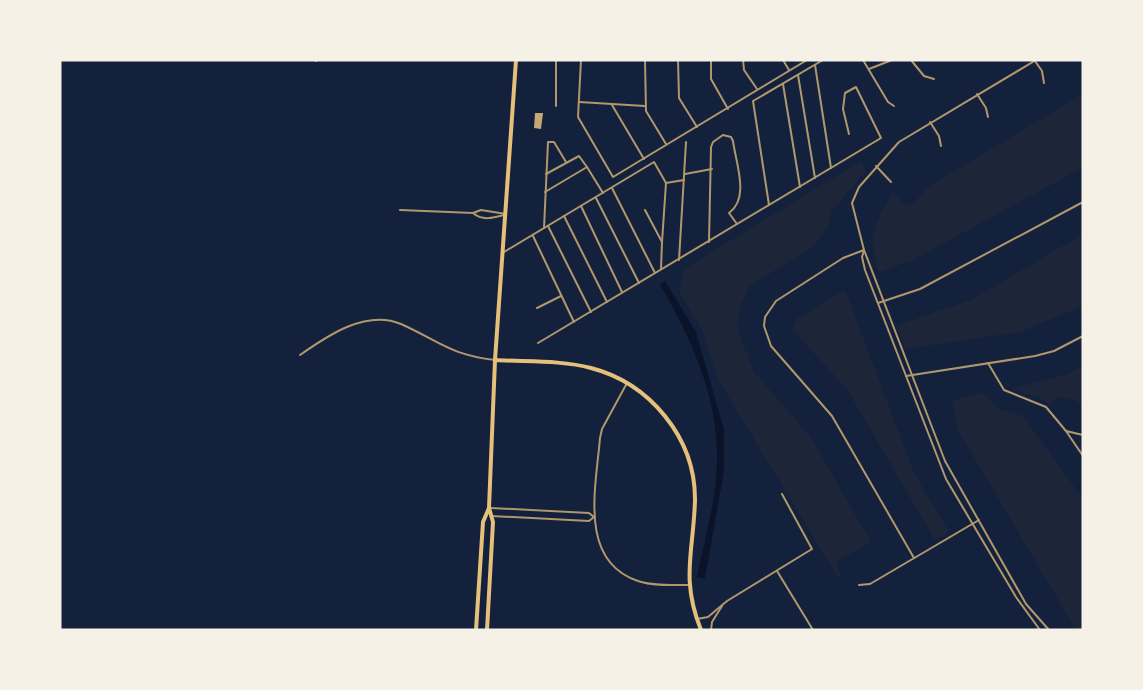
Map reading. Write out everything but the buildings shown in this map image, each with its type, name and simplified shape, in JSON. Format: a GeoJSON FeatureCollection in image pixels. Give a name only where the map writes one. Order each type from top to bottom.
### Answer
{"type":"FeatureCollection","features":[{"type":"Feature","properties":{"kind":"main road"},"geometry":{"type":"LineString","coordinates":[[487,630],[495,360],[516,60]]}},
{"type":"Feature","properties":{"kind":"main road"},"geometry":{"type":"LineString","coordinates":[[495,360],[590,367],[627,383],[654,403],[665,416],[689,461],[695,496],[688,557],[688,585],[701,630]]}},
{"type":"Feature","properties":{"kind":"main road"},"geometry":{"type":"LineString","coordinates":[[477,630],[485,515],[489,507]]}},
{"type":"Feature","properties":{"kind":"street"},"geometry":{"type":"LineString","coordinates":[[556,60],[556,106]]}},
{"type":"Feature","properties":{"kind":"street"},"geometry":{"type":"LineString","coordinates":[[581,60],[578,117],[613,177],[807,60]]}},
{"type":"Feature","properties":{"kind":"street"},"geometry":{"type":"LineString","coordinates":[[645,60],[645,106],[666,145]]}},
{"type":"Feature","properties":{"kind":"street"},"geometry":{"type":"LineString","coordinates":[[678,60],[679,98],[697,127]]}},
{"type":"Feature","properties":{"kind":"street"},"geometry":{"type":"LineString","coordinates":[[711,60],[711,79],[728,109]]}},
{"type":"Feature","properties":{"kind":"street"},"geometry":{"type":"LineString","coordinates":[[743,60],[744,70],[758,90]]}},
{"type":"Feature","properties":{"kind":"street"},"geometry":{"type":"LineString","coordinates":[[783,60],[790,71]]}},
{"type":"Feature","properties":{"kind":"street"},"geometry":{"type":"LineString","coordinates":[[769,206],[753,101],[823,60]]}},
{"type":"Feature","properties":{"kind":"street"},"geometry":{"type":"LineString","coordinates":[[863,60],[888,102],[894,106]]}},
{"type":"Feature","properties":{"kind":"street"},"geometry":{"type":"LineString","coordinates":[[869,69],[892,60]]}},
{"type":"Feature","properties":{"kind":"street"},"geometry":{"type":"LineString","coordinates":[[911,60],[924,76],[934,79]]}},
{"type":"Feature","properties":{"kind":"street"},"geometry":{"type":"LineString","coordinates":[[1044,83],[1042,71],[1035,60],[930,122],[899,142],[859,187],[852,203],[864,250],[945,461],[1026,604],[1049,630]]}},
{"type":"Feature","properties":{"kind":"street"},"geometry":{"type":"LineString","coordinates":[[815,65],[831,168]]}},
{"type":"Feature","properties":{"kind":"street"},"geometry":{"type":"LineString","coordinates":[[798,75],[815,178]]}},
{"type":"Feature","properties":{"kind":"street"},"geometry":{"type":"LineString","coordinates":[[783,84],[800,187]]}},
{"type":"Feature","properties":{"kind":"street"},"geometry":{"type":"LineString","coordinates":[[538,343],[880,138],[856,87],[845,93],[843,99],[849,134]]}},
{"type":"Feature","properties":{"kind":"street"},"geometry":{"type":"LineString","coordinates":[[977,94],[986,108],[988,117]]}},
{"type":"Feature","properties":{"kind":"street"},"geometry":{"type":"LineString","coordinates":[[579,102],[645,106]]}},
{"type":"Feature","properties":{"kind":"street"},"geometry":{"type":"LineString","coordinates":[[612,105],[644,159]]}},
{"type":"Feature","properties":{"kind":"street"},"geometry":{"type":"LineString","coordinates":[[930,122],[939,136],[941,146]]}},
{"type":"Feature","properties":{"kind":"street"},"geometry":{"type":"LineString","coordinates":[[708,242],[711,147],[718,138],[727,135],[733,141],[741,197],[736,209],[729,213],[737,224]]}},
{"type":"Feature","properties":{"kind":"street"},"geometry":{"type":"LineString","coordinates":[[679,260],[686,141]]}},
{"type":"Feature","properties":{"kind":"street"},"geometry":{"type":"LineString","coordinates":[[544,228],[548,142],[554,142],[566,162]]}},
{"type":"Feature","properties":{"kind":"street"},"geometry":{"type":"LineString","coordinates":[[546,174],[579,156],[603,193]]}},
{"type":"Feature","properties":{"kind":"street"},"geometry":{"type":"LineString","coordinates":[[504,252],[654,162],[666,183],[661,270]]}},
{"type":"Feature","properties":{"kind":"street"},"geometry":{"type":"LineString","coordinates":[[876,166],[891,182]]}},
{"type":"Feature","properties":{"kind":"street"},"geometry":{"type":"LineString","coordinates":[[545,192],[587,167]]}},
{"type":"Feature","properties":{"kind":"street"},"geometry":{"type":"LineString","coordinates":[[685,174],[712,169]]}},
{"type":"Feature","properties":{"kind":"street"},"geometry":{"type":"LineString","coordinates":[[666,183],[684,180]]}},
{"type":"Feature","properties":{"kind":"street"},"geometry":{"type":"LineString","coordinates":[[612,188],[656,273]]}},
{"type":"Feature","properties":{"kind":"street"},"geometry":{"type":"LineString","coordinates":[[596,198],[639,283]]}},
{"type":"Feature","properties":{"kind":"street"},"geometry":{"type":"LineString","coordinates":[[878,303],[920,289],[1083,202]]}},
{"type":"Feature","properties":{"kind":"street"},"geometry":{"type":"LineString","coordinates":[[581,206],[622,293]]}},
{"type":"Feature","properties":{"kind":"street"},"geometry":{"type":"LineString","coordinates":[[400,210],[473,213],[482,210],[506,214]]}},
{"type":"Feature","properties":{"kind":"street"},"geometry":{"type":"LineString","coordinates":[[645,210],[662,242]]}},
{"type":"Feature","properties":{"kind":"street"},"geometry":{"type":"LineString","coordinates":[[473,213],[480,218],[494,218],[506,214]]}},
{"type":"Feature","properties":{"kind":"street"},"geometry":{"type":"LineString","coordinates":[[564,216],[607,303]]}},
{"type":"Feature","properties":{"kind":"street"},"geometry":{"type":"LineString","coordinates":[[548,226],[591,312]]}},
{"type":"Feature","properties":{"kind":"street"},"geometry":{"type":"LineString","coordinates":[[533,236],[574,322]]}},
{"type":"Feature","properties":{"kind":"street"},"geometry":{"type":"LineString","coordinates":[[864,250],[863,264],[935,455],[1024,610],[1040,630]]}},
{"type":"Feature","properties":{"kind":"street"},"geometry":{"type":"LineString","coordinates":[[864,250],[843,258],[776,300],[765,317],[766,336],[771,346],[832,416],[914,558]]}},
{"type":"Feature","properties":{"kind":"street"},"geometry":{"type":"LineString","coordinates":[[537,308],[561,296]]}},
{"type":"Feature","properties":{"kind":"street"},"geometry":{"type":"LineString","coordinates":[[300,356],[344,329],[383,320],[400,323],[458,353],[495,360]]}},
{"type":"Feature","properties":{"kind":"street"},"geometry":{"type":"LineString","coordinates":[[906,376],[1054,351],[1083,336]]}},
{"type":"Feature","properties":{"kind":"street"},"geometry":{"type":"LineString","coordinates":[[988,363],[1004,390],[1046,407],[1083,456]]}},
{"type":"Feature","properties":{"kind":"street"},"geometry":{"type":"LineString","coordinates":[[627,383],[602,429],[594,517],[597,540],[614,568],[642,582],[688,585]]}},
{"type":"Feature","properties":{"kind":"street"},"geometry":{"type":"LineString","coordinates":[[1066,431],[1083,435]]}},
{"type":"Feature","properties":{"kind":"street"},"geometry":{"type":"LineString","coordinates":[[696,619],[708,617],[723,604],[812,547],[782,494]]}},
{"type":"Feature","properties":{"kind":"street"},"geometry":{"type":"LineString","coordinates":[[489,507],[589,513],[594,517]]}},
{"type":"Feature","properties":{"kind":"street"},"geometry":{"type":"LineString","coordinates":[[485,515],[589,520],[594,517]]}},
{"type":"Feature","properties":{"kind":"street"},"geometry":{"type":"LineString","coordinates":[[858,585],[870,584],[979,520]]}},
{"type":"Feature","properties":{"kind":"street"},"geometry":{"type":"LineString","coordinates":[[777,571],[813,630]]}},
{"type":"Feature","properties":{"kind":"street"},"geometry":{"type":"LineString","coordinates":[[711,630],[712,622],[723,604]]}},
{"type":"Feature","properties":{"kind":"shaded area"},"geometry":{"type":"Polygon","coordinates":[[[1083,94],[1082,168],[911,261],[879,272],[873,250],[874,231],[893,193],[905,204],[912,205],[928,187],[1083,94]]]}},
{"type":"Feature","properties":{"kind":"shaded area"},"geometry":{"type":"Polygon","coordinates":[[[861,161],[866,171],[831,212],[828,227],[815,245],[750,286],[739,309],[737,328],[754,372],[810,436],[871,542],[836,562],[841,576],[838,578],[719,381],[702,330],[679,291],[684,269],[861,161]]]}},
{"type":"Feature","properties":{"kind":"shaded area"},"geometry":{"type":"Polygon","coordinates":[[[1083,234],[1083,306],[1020,332],[905,349],[896,326],[971,300],[1083,234]]]}},
{"type":"Feature","properties":{"kind":"shaded area"},"geometry":{"type":"Polygon","coordinates":[[[665,281],[696,332],[724,430],[724,471],[705,579],[697,577],[717,469],[715,431],[712,409],[699,365],[660,285],[665,281]]]}},
{"type":"Feature","properties":{"kind":"shaded area"},"geometry":{"type":"Polygon","coordinates":[[[845,290],[914,473],[949,532],[935,540],[847,389],[792,329],[797,319],[845,290]]]}},
{"type":"Feature","properties":{"kind":"shaded area"},"geometry":{"type":"Polygon","coordinates":[[[1083,366],[1083,406],[1075,400],[1059,397],[1050,405],[1042,399],[1010,389],[1065,375],[1083,366]]]}},
{"type":"Feature","properties":{"kind":"shaded area"},"geometry":{"type":"Polygon","coordinates":[[[982,392],[997,408],[1023,416],[1083,499],[1083,630],[1076,630],[958,430],[952,401],[982,392]]]}}]}
